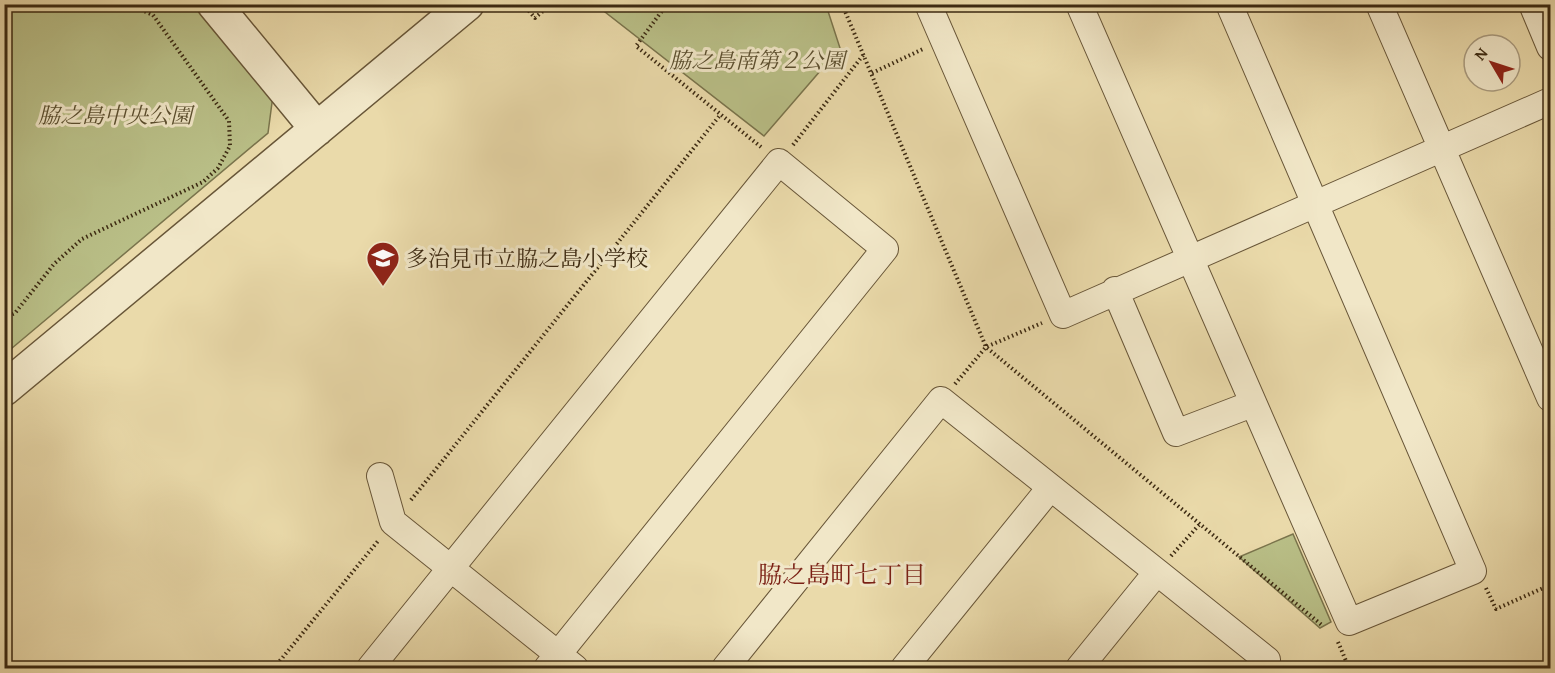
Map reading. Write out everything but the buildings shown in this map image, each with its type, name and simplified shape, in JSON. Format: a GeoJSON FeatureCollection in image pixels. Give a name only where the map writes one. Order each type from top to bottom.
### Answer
{"type":"FeatureCollection","features":[{"type":"Feature","properties":{"kind":"street"},"geometry":{"type":"LineString","coordinates":[[214,4],[318,129]]}},
{"type":"Feature","properties":{"kind":"street"},"geometry":{"type":"LineString","coordinates":[[4,389],[466,4]]}},
{"type":"Feature","properties":{"kind":"street"},"geometry":{"type":"LineString","coordinates":[[928,4],[1063,315],[1189,257],[1551,100]]}},
{"type":"Feature","properties":{"kind":"street"},"geometry":{"type":"LineString","coordinates":[[1079,4],[1348,622],[1473,571],[1229,4]]}},
{"type":"Feature","properties":{"kind":"street"},"geometry":{"type":"LineString","coordinates":[[1379,4],[1551,398]]}},
{"type":"Feature","properties":{"kind":"street"},"geometry":{"type":"LineString","coordinates":[[1532,4],[1551,47]]}},
{"type":"Feature","properties":{"kind":"street"},"geometry":{"type":"LineString","coordinates":[[370,669],[449,569],[779,162],[885,249],[560,664],[449,569],[393,522],[380,476]]}},
{"type":"Feature","properties":{"kind":"street"},"geometry":{"type":"LineString","coordinates":[[1115,290],[1176,433],[1252,404]]}},
{"type":"Feature","properties":{"kind":"street"},"geometry":{"type":"LineString","coordinates":[[725,669],[941,400],[1267,660],[1260,669]]}},
{"type":"Feature","properties":{"kind":"street"},"geometry":{"type":"LineString","coordinates":[[904,669],[1050,488]]}},
{"type":"Feature","properties":{"kind":"street"},"geometry":{"type":"LineString","coordinates":[[1079,669],[1157,572]]}},
{"type":"Feature","properties":{"kind":"path"},"geometry":{"type":"LineString","coordinates":[[4,318],[15,313],[54,264],[82,239],[202,182],[218,168],[230,146],[229,121],[222,111],[153,15],[128,4]]}},
{"type":"Feature","properties":{"kind":"path"},"geometry":{"type":"LineString","coordinates":[[523,4],[535,18],[551,4]]}},
{"type":"Feature","properties":{"kind":"path"},"geometry":{"type":"LineString","coordinates":[[668,4],[636,46],[779,162],[864,54]]}},
{"type":"Feature","properties":{"kind":"path"},"geometry":{"type":"LineString","coordinates":[[842,4],[986,347],[1326,628]]}},
{"type":"Feature","properties":{"kind":"path"},"geometry":{"type":"LineString","coordinates":[[872,73],[943,39]]}},
{"type":"Feature","properties":{"kind":"path"},"geometry":{"type":"LineString","coordinates":[[274,669],[721,114]]}},
{"type":"Feature","properties":{"kind":"path"},"geometry":{"type":"LineString","coordinates":[[941,400],[986,347],[1063,315]]}},
{"type":"Feature","properties":{"kind":"path"},"geometry":{"type":"LineString","coordinates":[[1157,572],[1199,525]]}},
{"type":"Feature","properties":{"kind":"path"},"geometry":{"type":"LineString","coordinates":[[1473,571],[1482,580],[1496,609],[1551,585]]}},
{"type":"Feature","properties":{"kind":"path"},"geometry":{"type":"LineString","coordinates":[[1335,635],[1349,669]]}},
{"type":"Feature","properties":{"kind":"green space","name":"脇之島中央公園"},"geometry":{"type":"Polygon","coordinates":[[[5,5],[195,5],[273,95],[268,133],[5,354],[5,5]]]}},
{"type":"Feature","properties":{"kind":"green space","name":"脇之島南第２公園"},"geometry":{"type":"Polygon","coordinates":[[[596,5],[826,5],[840,48],[764,136],[596,5]]]}},
{"type":"Feature","properties":{"kind":"green space"},"geometry":{"type":"Polygon","coordinates":[[[1293,534],[1331,622],[1320,628],[1239,557],[1293,534]]]}},
{"type":"Feature","properties":{"kind":"place","name":"多治見市立脇之島小学校"},"geometry":{"type":"Point","coordinates":[383,287]}},
{"type":"Feature","properties":{"kind":"district","name":"脇之島町七丁目"},"geometry":{"type":"Point","coordinates":[842,575]}}]}
